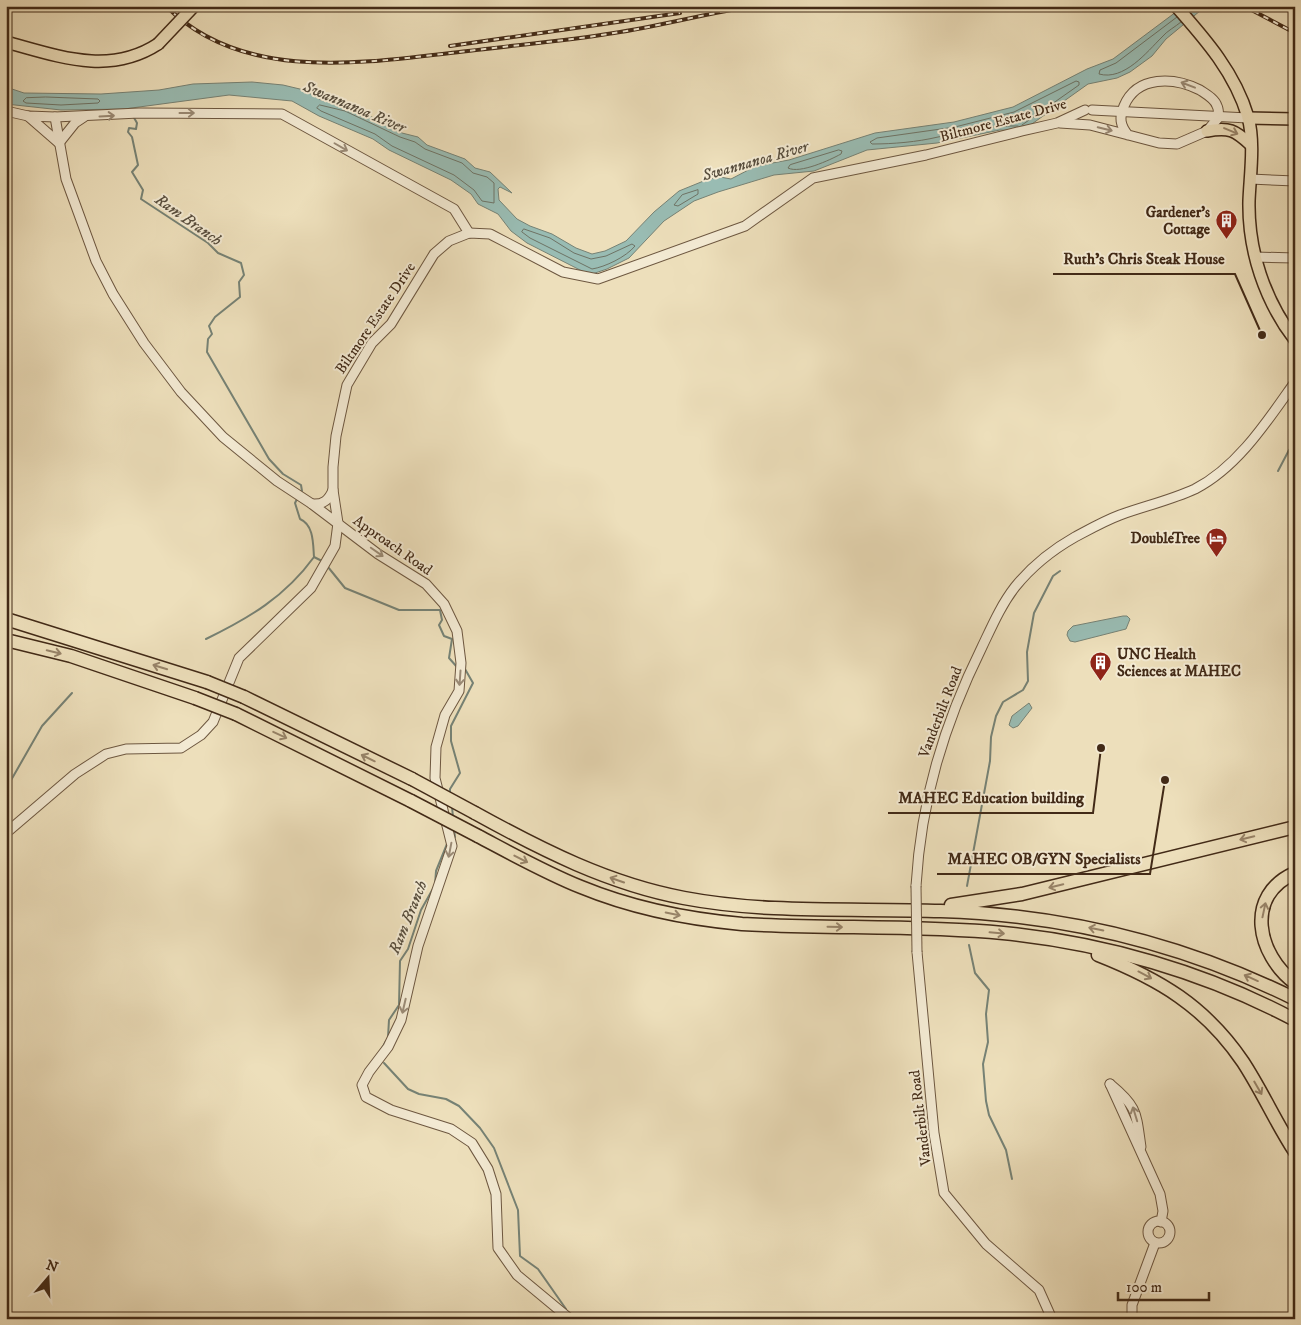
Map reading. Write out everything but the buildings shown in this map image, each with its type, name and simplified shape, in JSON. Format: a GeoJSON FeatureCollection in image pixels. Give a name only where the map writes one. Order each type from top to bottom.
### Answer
{"type":"FeatureCollection","features":[{"type":"Feature","properties":{"kind":"highway"},"geometry":{"type":"LineString","coordinates":[[6,619],[207,682],[244,697],[412,779],[528,842],[589,870],[652,891],[685,898],[767,907],[921,910],[1015,916],[1105,930],[1201,958],[1295,999]]}},
{"type":"Feature","properties":{"kind":"highway"},"geometry":{"type":"LineString","coordinates":[[6,640],[71,656],[236,714],[583,888],[629,904],[709,921],[774,926],[978,931],[1068,942],[1172,968],[1232,991],[1295,1020]]}},
{"type":"Feature","properties":{"kind":"highway"},"geometry":{"type":"LineString","coordinates":[[921,910],[1022,894],[1295,826]]}},
{"type":"Feature","properties":{"kind":"highway"},"geometry":{"type":"LineString","coordinates":[[1295,873],[1286,877],[1270,892],[1264,907],[1261,925],[1264,941],[1269,952],[1278,967],[1295,982]]}},
{"type":"Feature","properties":{"kind":"highway"},"geometry":{"type":"LineString","coordinates":[[1068,942],[1148,976],[1187,1002],[1211,1023],[1242,1062],[1295,1152]]}},
{"type":"Feature","properties":{"kind":"main road"},"geometry":{"type":"LineString","coordinates":[[6,42],[68,58],[100,63],[130,58],[158,44],[194,6]]}},
{"type":"Feature","properties":{"kind":"main road"},"geometry":{"type":"LineString","coordinates":[[1176,6],[1213,49],[1229,72],[1248,118],[1251,145],[1250,224],[1255,257],[1269,296],[1295,340]]}},
{"type":"Feature","properties":{"kind":"main road"},"geometry":{"type":"LineString","coordinates":[[1248,118],[1295,119]]}},
{"type":"Feature","properties":{"kind":"main road"},"geometry":{"type":"LineString","coordinates":[[1207,131],[1224,128],[1230,130],[1251,145]]}},
{"type":"Feature","properties":{"kind":"street"},"geometry":{"type":"LineString","coordinates":[[1057,123],[1090,125],[1128,135],[1159,143],[1177,144],[1207,131],[1219,117],[1217,105],[1206,94],[1186,83],[1162,80],[1143,86],[1129,94],[1121,112],[1121,126],[1128,135]]}},
{"type":"Feature","properties":{"kind":"street","name":"Biltmore Estate Drive"},"geometry":{"type":"LineString","coordinates":[[6,834],[75,774],[106,754],[126,749],[181,748],[201,735],[213,722],[239,658],[311,588],[335,546],[338,523],[333,490],[333,467],[340,410],[347,385],[372,343],[391,324],[434,254],[449,241],[469,233],[490,234],[563,272],[598,279],[745,226],[814,178],[926,155],[1057,123],[1089,110],[1248,118]]}},
{"type":"Feature","properties":{"kind":"street"},"geometry":{"type":"LineString","coordinates":[[6,111],[28,116],[55,117],[138,113],[282,114],[454,209],[469,233]]}},
{"type":"Feature","properties":{"kind":"street"},"geometry":{"type":"LineString","coordinates":[[28,116],[59,143]]}},
{"type":"Feature","properties":{"kind":"street"},"geometry":{"type":"LineString","coordinates":[[55,117],[66,179],[96,261],[113,294],[144,344],[181,392],[223,437],[277,481],[338,523]]}},
{"type":"Feature","properties":{"kind":"street"},"geometry":{"type":"LineString","coordinates":[[59,143],[75,123],[84,117]]}},
{"type":"Feature","properties":{"kind":"street"},"geometry":{"type":"LineString","coordinates":[[1250,179],[1295,181]]}},
{"type":"Feature","properties":{"kind":"street"},"geometry":{"type":"LineString","coordinates":[[1255,257],[1295,258]]}},
{"type":"Feature","properties":{"kind":"street","name":"Vanderbilt Road"},"geometry":{"type":"LineString","coordinates":[[1052,1319],[1039,1290],[986,1244],[944,1193],[934,1133],[916,952],[916,886],[925,806],[932,772],[971,668],[1003,604],[1015,587],[1037,563],[1076,536],[1114,517],[1174,498],[1205,483],[1249,443],[1295,382]]}},
{"type":"Feature","properties":{"kind":"street"},"geometry":{"type":"LineString","coordinates":[[312,504],[319,505],[326,501],[333,490]]}},
{"type":"Feature","properties":{"kind":"street","name":"Approach Road"},"geometry":{"type":"LineString","coordinates":[[338,523],[378,554],[426,584],[444,604],[457,631],[461,663],[459,691],[445,715],[436,747],[435,778],[452,846],[418,946],[401,1020],[388,1047],[369,1072],[362,1085],[366,1097],[391,1110],[451,1129],[472,1143],[488,1169],[496,1194],[498,1248],[517,1275],[570,1319]]}},
{"type":"Feature","properties":{"kind":"street"},"geometry":{"type":"LineString","coordinates":[[1142,1153],[1134,1108],[1110,1084],[1131,1134],[1142,1153],[1162,1203],[1161,1222]]}},
{"type":"Feature","properties":{"kind":"street"},"geometry":{"type":"LineString","coordinates":[[1161,1222],[1167,1226],[1170,1234],[1164,1242],[1155,1242],[1150,1238],[1148,1230],[1154,1223],[1161,1222]]}},
{"type":"Feature","properties":{"kind":"street"},"geometry":{"type":"LineString","coordinates":[[1132,1319],[1132,1305],[1155,1242]]}},
{"type":"Feature","properties":{"kind":"water"},"geometry":{"type":"Polygon","coordinates":[[[1184,6],[1206,6],[1166,39],[1152,56],[1130,72],[1117,78],[1088,84],[1022,131],[1000,130],[937,143],[867,150],[814,171],[774,175],[718,192],[694,201],[664,221],[629,258],[592,274],[582,271],[527,243],[511,231],[498,214],[478,204],[471,194],[451,180],[389,150],[373,139],[319,116],[292,101],[229,95],[124,109],[61,110],[6,104],[6,87],[24,93],[101,94],[159,90],[193,84],[252,82],[283,85],[304,90],[321,100],[347,106],[394,127],[402,133],[418,137],[427,145],[465,159],[475,168],[490,172],[512,193],[500,187],[498,189],[499,200],[517,219],[592,254],[605,251],[626,241],[654,212],[679,191],[706,180],[720,177],[731,179],[756,166],[789,160],[875,133],[954,122],[1013,107],[1087,69],[1113,59],[1184,6]]]}},
{"type":"Feature","properties":{"kind":"water"},"geometry":{"type":"Polygon","coordinates":[[[1127,616],[1130,619],[1126,629],[1075,642],[1070,641],[1067,635],[1073,626],[1127,616]]]}},
{"type":"Feature","properties":{"kind":"water"},"geometry":{"type":"Polygon","coordinates":[[[1029,703],[1032,708],[1018,726],[1013,728],[1009,725],[1012,716],[1029,703]]]}},
{"type":"Feature","properties":{"kind":"waterway","name":"Ram Branch"},"geometry":{"type":"LineString","coordinates":[[133,116],[137,123],[136,129],[129,128],[128,132],[132,137],[138,165],[132,172],[143,190],[141,199],[208,243],[218,253],[241,263],[244,275],[239,282],[240,297],[215,317],[209,326],[212,334],[208,339],[207,352],[269,459],[283,474],[301,485],[302,491]]}},
{"type":"Feature","properties":{"kind":"waterway"},"geometry":{"type":"LineString","coordinates":[[1278,471],[1289,450],[1295,447]]}},
{"type":"Feature","properties":{"kind":"waterway","name":"Ram Branch"},"geometry":{"type":"LineString","coordinates":[[297,499],[295,503],[300,519],[305,522],[312,535],[314,557]]}},
{"type":"Feature","properties":{"kind":"waterway","name":"Ram Branch"},"geometry":{"type":"LineString","coordinates":[[314,557],[322,561]]}},
{"type":"Feature","properties":{"kind":"waterway"},"geometry":{"type":"LineString","coordinates":[[206,639],[237,623],[265,605],[291,584],[314,557]]}},
{"type":"Feature","properties":{"kind":"waterway","name":"Ram Branch"},"geometry":{"type":"LineString","coordinates":[[328,567],[345,588],[399,610],[440,610],[442,620],[439,625],[444,636],[452,639],[449,658],[457,667]]}},
{"type":"Feature","properties":{"kind":"waterway"},"geometry":{"type":"LineString","coordinates":[[967,886],[990,761],[991,737],[996,716],[1003,702],[1023,690],[1028,681],[1027,652],[1034,613],[1053,576],[1060,571]]}},
{"type":"Feature","properties":{"kind":"waterway","name":"Ram Branch"},"geometry":{"type":"LineString","coordinates":[[450,794],[450,789],[460,773],[451,741],[451,726],[473,683],[465,669]]}},
{"type":"Feature","properties":{"kind":"waterway"},"geometry":{"type":"LineString","coordinates":[[6,789],[42,726],[72,693]]}},
{"type":"Feature","properties":{"kind":"waterway","name":"Ram Branch"},"geometry":{"type":"LineString","coordinates":[[452,807],[453,817]]}},
{"type":"Feature","properties":{"kind":"waterway","name":"Ram Branch"},"geometry":{"type":"LineString","coordinates":[[454,829],[455,837]]}},
{"type":"Feature","properties":{"kind":"waterway","name":"Ram Branch"},"geometry":{"type":"LineString","coordinates":[[388,1037],[389,1020],[399,1005],[400,961],[408,949],[421,910],[435,885],[436,871],[447,844]]}},
{"type":"Feature","properties":{"kind":"waterway"},"geometry":{"type":"LineString","coordinates":[[969,945],[975,973],[989,990],[986,1014],[988,1042],[983,1064],[986,1101],[989,1115],[1006,1150],[1012,1179]]}},
{"type":"Feature","properties":{"kind":"waterway","name":"Ram Branch"},"geometry":{"type":"LineString","coordinates":[[381,1050],[386,1041]]}},
{"type":"Feature","properties":{"kind":"waterway","name":"Ram Branch"},"geometry":{"type":"LineString","coordinates":[[384,1063],[408,1089],[419,1094],[446,1099],[459,1106],[480,1128],[494,1148],[518,1210],[520,1256],[538,1269],[566,1309]]}},
{"type":"Feature","properties":{"kind":"railway"},"geometry":{"type":"LineString","coordinates":[[166,6],[197,31],[232,48],[270,58],[309,62],[390,60],[559,41],[632,30],[755,6]]}},
{"type":"Feature","properties":{"kind":"railway"},"geometry":{"type":"LineString","coordinates":[[1244,6],[1295,33]]}},
{"type":"Feature","properties":{"kind":"railway"},"geometry":{"type":"LineString","coordinates":[[450,46],[680,13]]}},
{"type":"Feature","properties":{"kind":"place","name":"Gardener's Cottage"},"geometry":{"type":"Point","coordinates":[1226,240]}},
{"type":"Feature","properties":{"kind":"place","name":"Ruth's Chris Steak House"},"geometry":{"type":"Point","coordinates":[1262,335]}},
{"type":"Feature","properties":{"kind":"place","name":"DoubleTree"},"geometry":{"type":"Point","coordinates":[1216,557]}},
{"type":"Feature","properties":{"kind":"place","name":"UNC Health Sciences at MAHEC"},"geometry":{"type":"Point","coordinates":[1101,682]}},
{"type":"Feature","properties":{"kind":"place","name":"MAHEC Education building"},"geometry":{"type":"Point","coordinates":[1101,748]}},
{"type":"Feature","properties":{"kind":"place","name":"MAHEC OB/GYN Specialists"},"geometry":{"type":"Point","coordinates":[1165,780]}},
{"type":"Feature","properties":{"kind":"water label","name":"Swannanoa River"},"geometry":{"type":"Point","coordinates":[355,106]}},
{"type":"Feature","properties":{"kind":"water label","name":"Swannanoa River"},"geometry":{"type":"Point","coordinates":[755,160]}}]}
